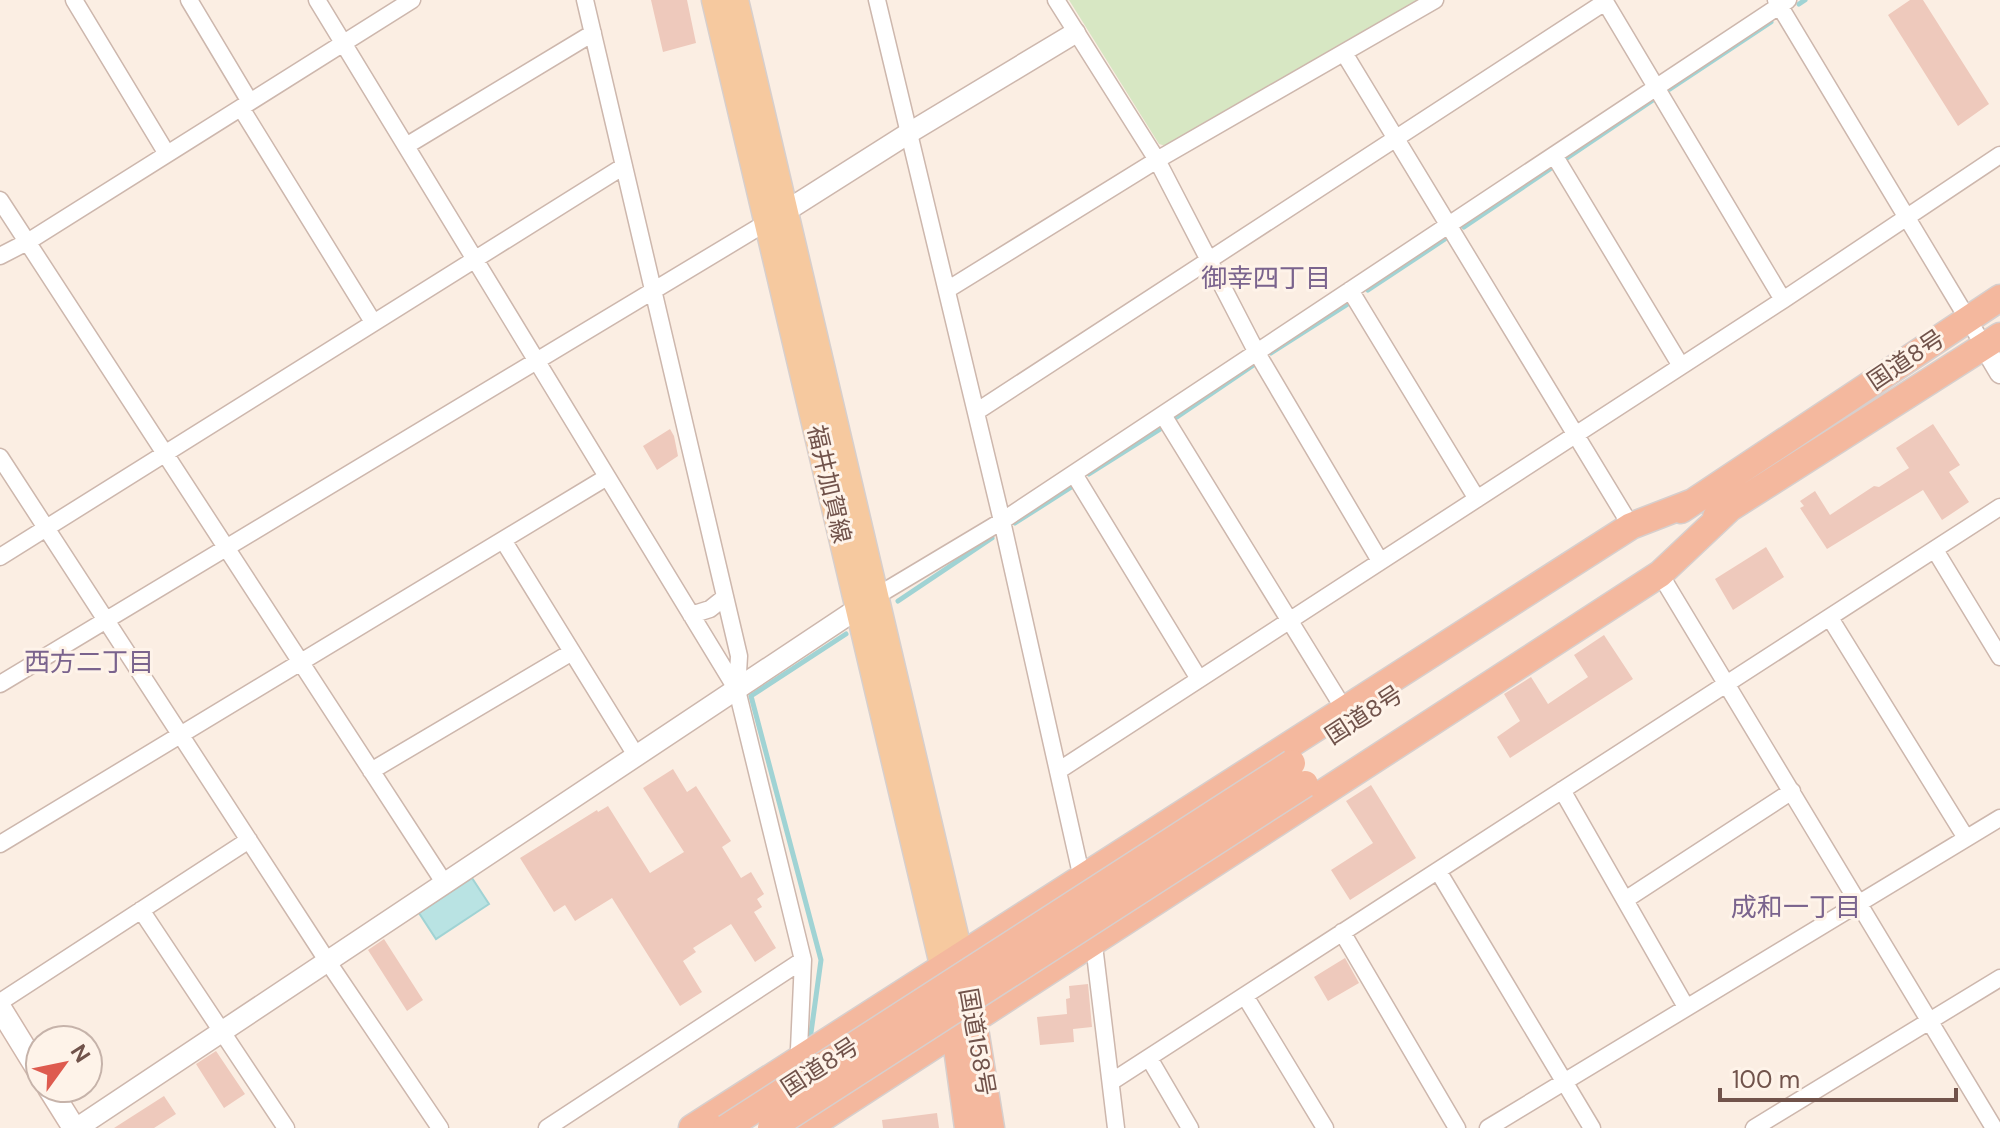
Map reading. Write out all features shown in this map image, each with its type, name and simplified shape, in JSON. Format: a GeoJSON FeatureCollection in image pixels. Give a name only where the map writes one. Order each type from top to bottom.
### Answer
{"type":"FeatureCollection","features":[{"type":"Feature","properties":{"kind":"highway","name":"国道8号"},"geometry":{"type":"LineString","coordinates":[[771,1128],[1298,774],[1693,502],[2000,298]]}},
{"type":"Feature","properties":{"kind":"highway","name":"国道8号"},"geometry":{"type":"LineString","coordinates":[[726,1128],[1729,509],[1992,341]]}},
{"type":"Feature","properties":{"kind":"highway"},"geometry":{"type":"LineString","coordinates":[[692,1128],[1631,526],[1693,502]]}},
{"type":"Feature","properties":{"kind":"highway"},"geometry":{"type":"LineString","coordinates":[[807,1128],[1660,574],[1729,509]]}},
{"type":"Feature","properties":{"kind":"highway","name":"国道158号"},"geometry":{"type":"LineString","coordinates":[[952,963],[991,1128]]}},
{"type":"Feature","properties":{"kind":"highway","name":"国道158号"},"geometry":{"type":"LineString","coordinates":[[965,1026],[968,1128]]}},
{"type":"Feature","properties":{"kind":"main road","name":"福井加賀線"},"geometry":{"type":"LineString","coordinates":[[714,0],[776,217],[952,963]]}},
{"type":"Feature","properties":{"kind":"main road","name":"福井加賀線"},"geometry":{"type":"LineString","coordinates":[[736,0],[776,217]]}},
{"type":"Feature","properties":{"kind":"main road"},"geometry":{"type":"LineString","coordinates":[[0,1008],[24,1047]]}},
{"type":"Feature","properties":{"kind":"main road"},"geometry":{"type":"LineString","coordinates":[[59,1104],[75,1128]]}},
{"type":"Feature","properties":{"kind":"street"},"geometry":{"type":"LineString","coordinates":[[74,0],[167,154]]}},
{"type":"Feature","properties":{"kind":"street"},"geometry":{"type":"LineString","coordinates":[[189,0],[246,105],[373,322]]}},
{"type":"Feature","properties":{"kind":"street"},"geometry":{"type":"LineString","coordinates":[[317,0],[737,690]]}},
{"type":"Feature","properties":{"kind":"street"},"geometry":{"type":"LineString","coordinates":[[0,256],[29,241],[412,0]]}},
{"type":"Feature","properties":{"kind":"street"},"geometry":{"type":"LineString","coordinates":[[585,0],[739,656],[737,690],[803,960],[799,1049],[803,1057]]}},
{"type":"Feature","properties":{"kind":"street"},"geometry":{"type":"LineString","coordinates":[[896,0],[878,5],[1002,521],[1082,877],[1094,941],[1116,1128]]}},
{"type":"Feature","properties":{"kind":"street"},"geometry":{"type":"LineString","coordinates":[[1056,0],[1157,160],[1257,353],[1380,561]]}},
{"type":"Feature","properties":{"kind":"street"},"geometry":{"type":"LineString","coordinates":[[947,290],[1157,160],[1435,0]]}},
{"type":"Feature","properties":{"kind":"street"},"geometry":{"type":"LineString","coordinates":[[976,412],[1604,1],[1783,300]]}},
{"type":"Feature","properties":{"kind":"street"},"geometry":{"type":"LineString","coordinates":[[75,1128],[867,603],[1074,474],[1781,2],[1966,320],[1992,341],[2000,373]]}},
{"type":"Feature","properties":{"kind":"street"},"geometry":{"type":"LineString","coordinates":[[406,146],[593,33]]}},
{"type":"Feature","properties":{"kind":"street"},"geometry":{"type":"LineString","coordinates":[[0,684],[776,217],[1075,33]]}},
{"type":"Feature","properties":{"kind":"street"},"geometry":{"type":"LineString","coordinates":[[1344,53],[1631,526]]}},
{"type":"Feature","properties":{"kind":"street"},"geometry":{"type":"LineString","coordinates":[[1554,155],[1681,366]]}},
{"type":"Feature","properties":{"kind":"street"},"geometry":{"type":"LineString","coordinates":[[1058,771],[1783,300],[2000,155]]}},
{"type":"Feature","properties":{"kind":"street"},"geometry":{"type":"LineString","coordinates":[[0,557],[624,166]]}},
{"type":"Feature","properties":{"kind":"street"},"geometry":{"type":"LineString","coordinates":[[0,200],[445,884]]}},
{"type":"Feature","properties":{"kind":"street"},"geometry":{"type":"LineString","coordinates":[[1350,290],[1477,499]]}},
{"type":"Feature","properties":{"kind":"street"},"geometry":{"type":"LineString","coordinates":[[1163,415],[1344,709]]}},
{"type":"Feature","properties":{"kind":"street"},"geometry":{"type":"LineString","coordinates":[[0,457],[328,962],[440,1128]]}},
{"type":"Feature","properties":{"kind":"street"},"geometry":{"type":"LineString","coordinates":[[1074,474],[1199,679]]}},
{"type":"Feature","properties":{"kind":"street"},"geometry":{"type":"LineString","coordinates":[[0,844],[607,477]]}},
{"type":"Feature","properties":{"kind":"street"},"geometry":{"type":"LineString","coordinates":[[1111,1082],[2000,507]]}},
{"type":"Feature","properties":{"kind":"street"},"geometry":{"type":"LineString","coordinates":[[503,540],[637,757]]}},
{"type":"Feature","properties":{"kind":"street"},"geometry":{"type":"LineString","coordinates":[[1935,550],[2000,657]]}},
{"type":"Feature","properties":{"kind":"street"},"geometry":{"type":"LineString","coordinates":[[1660,574],[1994,1128]]}},
{"type":"Feature","properties":{"kind":"street"},"geometry":{"type":"LineString","coordinates":[[691,615],[710,609],[725,597]]}},
{"type":"Feature","properties":{"kind":"street"},"geometry":{"type":"LineString","coordinates":[[1830,618],[1966,838]]}},
{"type":"Feature","properties":{"kind":"street"},"geometry":{"type":"LineString","coordinates":[[371,771],[572,652]]}},
{"type":"Feature","properties":{"kind":"street"},"geometry":{"type":"LineString","coordinates":[[1562,790],[1686,1007]]}},
{"type":"Feature","properties":{"kind":"street"},"geometry":{"type":"LineString","coordinates":[[1625,900],[1792,791]]}},
{"type":"Feature","properties":{"kind":"street"},"geometry":{"type":"LineString","coordinates":[[1488,1128],[2000,818]]}},
{"type":"Feature","properties":{"kind":"street"},"geometry":{"type":"LineString","coordinates":[[0,1002],[249,840]]}},
{"type":"Feature","properties":{"kind":"street"},"geometry":{"type":"LineString","coordinates":[[1438,871],[1592,1128]]}},
{"type":"Feature","properties":{"kind":"street"},"geometry":{"type":"LineString","coordinates":[[141,910],[286,1128]]}},
{"type":"Feature","properties":{"kind":"street"},"geometry":{"type":"LineString","coordinates":[[1342,932],[1457,1128]]}},
{"type":"Feature","properties":{"kind":"street"},"geometry":{"type":"LineString","coordinates":[[547,1128],[803,960]]}},
{"type":"Feature","properties":{"kind":"street"},"geometry":{"type":"LineString","coordinates":[[1754,1128],[2000,978]]}},
{"type":"Feature","properties":{"kind":"street"},"geometry":{"type":"LineString","coordinates":[[1245,996],[1325,1128]]}},
{"type":"Feature","properties":{"kind":"street"},"geometry":{"type":"LineString","coordinates":[[1149,1058],[1190,1128]]}},
{"type":"Feature","properties":{"kind":"green space"},"geometry":{"type":"Polygon","coordinates":[[[1069,0],[1419,0],[1169,147],[1159,144],[1069,0]]]}},
{"type":"Feature","properties":{"kind":"water"},"geometry":{"type":"Polygon","coordinates":[[[472,878],[489,904],[436,939],[419,913],[472,878]]]}},
{"type":"Feature","properties":{"kind":"building"},"geometry":{"type":"Polygon","coordinates":[[[651,0],[687,0],[696,43],[663,52],[651,0]]]}},
{"type":"Feature","properties":{"kind":"building"},"geometry":{"type":"Polygon","coordinates":[[[1910,0],[1923,0],[1989,104],[1958,126],[1888,15],[1910,0]]]}},
{"type":"Feature","properties":{"kind":"building"},"geometry":{"type":"Polygon","coordinates":[[[1933,424],[1960,465],[1949,472],[1969,502],[1942,520],[1923,490],[1827,549],[1800,508],[1804,506],[1800,501],[1815,491],[1830,515],[1874,486],[1879,487],[1909,468],[1896,448],[1933,424]]]}},
{"type":"Feature","properties":{"kind":"building"},"geometry":{"type":"Polygon","coordinates":[[[670,429],[678,456],[657,470],[643,446],[670,429]]]}},
{"type":"Feature","properties":{"kind":"building"},"geometry":{"type":"Polygon","coordinates":[[[1766,547],[1784,577],[1733,610],[1715,579],[1766,547]]]}},
{"type":"Feature","properties":{"kind":"building"},"geometry":{"type":"Polygon","coordinates":[[[1604,635],[1633,679],[1510,758],[1497,737],[1520,721],[1504,694],[1531,677],[1548,704],[1588,677],[1574,655],[1604,635]]]}},
{"type":"Feature","properties":{"kind":"building"},"geometry":{"type":"Polygon","coordinates":[[[673,769],[687,792],[696,786],[731,841],[722,847],[741,878],[751,872],[764,894],[757,899],[762,907],[754,912],[776,948],[755,962],[731,924],[693,948],[696,952],[683,961],[702,992],[680,1006],[612,898],[575,921],[565,905],[554,912],[520,858],[608,806],[650,873],[684,852],[643,788],[673,769]]]}},
{"type":"Feature","properties":{"kind":"building"},"geometry":{"type":"Polygon","coordinates":[[[1371,785],[1416,858],[1350,900],[1331,870],[1373,843],[1346,801],[1371,785]]]}},
{"type":"Feature","properties":{"kind":"building"},"geometry":{"type":"Polygon","coordinates":[[[384,939],[423,1000],[407,1011],[368,950],[384,939]]]}},
{"type":"Feature","properties":{"kind":"building"},"geometry":{"type":"Polygon","coordinates":[[[1345,958],[1359,983],[1328,1001],[1314,977],[1345,958]]]}},
{"type":"Feature","properties":{"kind":"building"},"geometry":{"type":"Polygon","coordinates":[[[1088,984],[1092,1027],[1073,1029],[1074,1042],[1040,1045],[1037,1017],[1067,1014],[1069,986],[1088,984]]]}},
{"type":"Feature","properties":{"kind":"building"},"geometry":{"type":"Polygon","coordinates":[[[216,1051],[245,1094],[224,1108],[196,1064],[216,1051]]]}},
{"type":"Feature","properties":{"kind":"building"},"geometry":{"type":"Polygon","coordinates":[[[164,1096],[176,1114],[154,1128],[114,1128],[164,1096]]]}},
{"type":"Feature","properties":{"kind":"building"},"geometry":{"type":"Polygon","coordinates":[[[937,1113],[939,1128],[883,1128],[882,1120],[937,1113]]]}},
{"type":"Feature","properties":{"kind":"waterway"},"geometry":{"type":"LineString","coordinates":[[1799,4],[1805,0]]}},
{"type":"Feature","properties":{"kind":"waterway"},"geometry":{"type":"LineString","coordinates":[[1670,89],[1771,22]]}},
{"type":"Feature","properties":{"kind":"waterway"},"geometry":{"type":"LineString","coordinates":[[1567,158],[1653,100]]}},
{"type":"Feature","properties":{"kind":"waterway"},"geometry":{"type":"LineString","coordinates":[[1464,227],[1550,169]]}},
{"type":"Feature","properties":{"kind":"waterway"},"geometry":{"type":"LineString","coordinates":[[1368,290],[1448,237]]}},
{"type":"Feature","properties":{"kind":"waterway"},"geometry":{"type":"LineString","coordinates":[[1271,353],[1351,302]]}},
{"type":"Feature","properties":{"kind":"waterway"},"geometry":{"type":"LineString","coordinates":[[1177,417],[1255,364]]}},
{"type":"Feature","properties":{"kind":"waterway"},"geometry":{"type":"LineString","coordinates":[[1089,474],[1162,428]]}},
{"type":"Feature","properties":{"kind":"waterway"},"geometry":{"type":"LineString","coordinates":[[1015,523],[1073,486]]}},
{"type":"Feature","properties":{"kind":"waterway"},"geometry":{"type":"LineString","coordinates":[[898,601],[992,538]]}},
{"type":"Feature","properties":{"kind":"waterway"},"geometry":{"type":"LineString","coordinates":[[810,1040],[821,960],[751,696],[846,634]]}},
{"type":"Feature","properties":{"kind":"district","name":"御幸四丁目"},"geometry":{"type":"Point","coordinates":[1266,278]}},
{"type":"Feature","properties":{"kind":"district","name":"西方二丁目"},"geometry":{"type":"Point","coordinates":[89,662]}},
{"type":"Feature","properties":{"kind":"district","name":"成和一丁目"},"geometry":{"type":"Point","coordinates":[1796,907]}}]}
